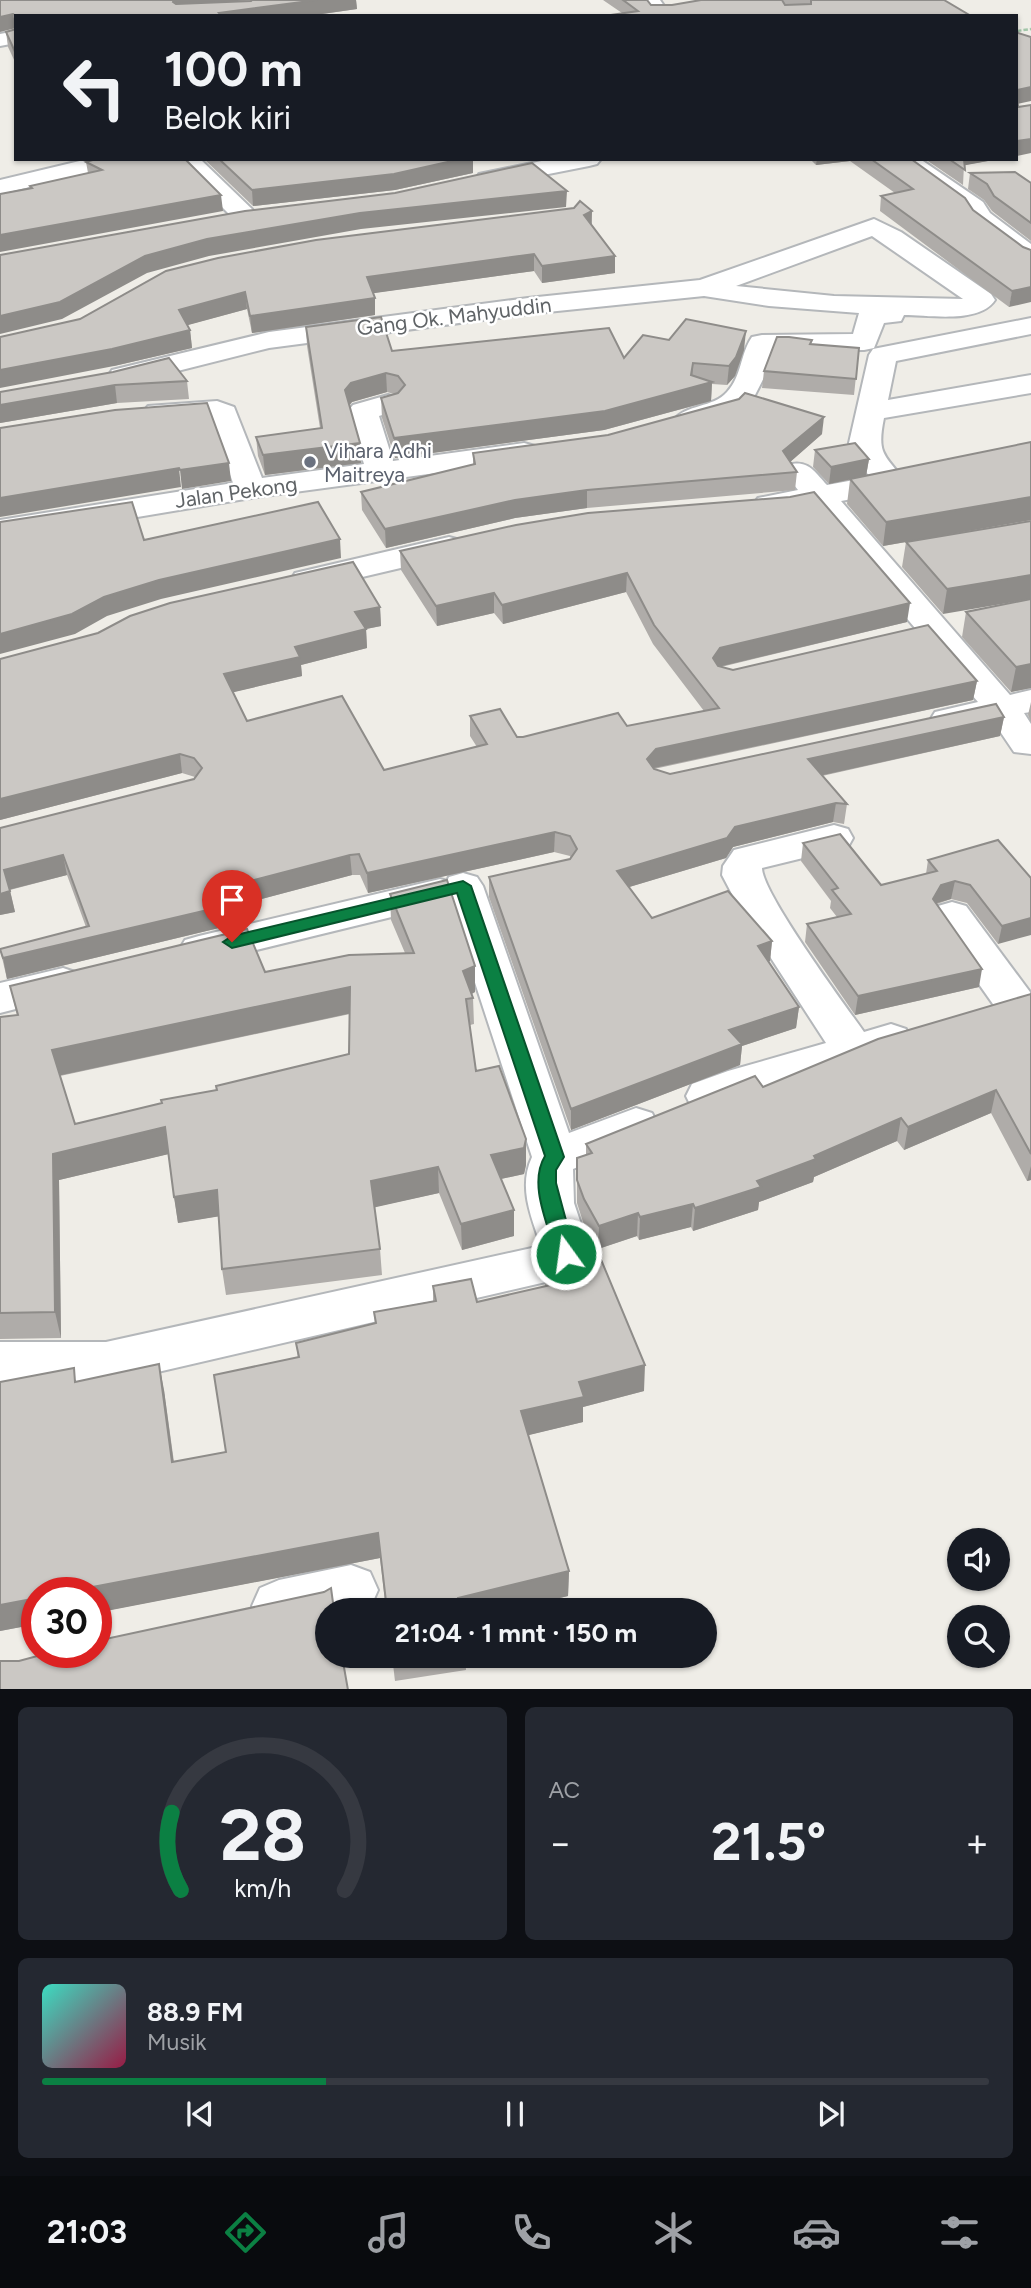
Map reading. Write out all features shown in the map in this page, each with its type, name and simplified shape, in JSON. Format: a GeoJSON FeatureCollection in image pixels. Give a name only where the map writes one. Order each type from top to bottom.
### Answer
{"type":"FeatureCollection","features":[{"type":"Feature","properties":{"kind":"street"},"geometry":{"type":"LineString","coordinates":[[0,187],[111,161]]}},
{"type":"Feature","properties":{"kind":"street"},"geometry":{"type":"LineString","coordinates":[[188,161],[246,217]]}},
{"type":"Feature","properties":{"kind":"street"},"geometry":{"type":"LineString","coordinates":[[463,184],[579,161]]}},
{"type":"Feature","properties":{"kind":"street"},"geometry":{"type":"LineString","coordinates":[[907,161],[974,207],[981,218],[1031,256]]}},
{"type":"Feature","properties":{"kind":"street"},"geometry":{"type":"LineString","coordinates":[[219,222],[272,215]]}},
{"type":"Feature","properties":{"kind":"street"},"geometry":{"type":"LineString","coordinates":[[876,227],[982,300],[978,304],[964,307],[868,306],[771,299],[704,288],[876,227]]}},
{"type":"Feature","properties":{"kind":"street","name":"Gang Ok. Mahyuddin"},"geometry":{"type":"LineString","coordinates":[[102,380],[269,340],[528,306],[704,288]]}},
{"type":"Feature","properties":{"kind":"street"},"geometry":{"type":"LineString","coordinates":[[664,427],[727,408],[741,395],[756,366],[756,357],[762,344],[864,342],[871,316],[1031,313]]}},
{"type":"Feature","properties":{"kind":"street"},"geometry":{"type":"LineString","coordinates":[[736,509],[818,498],[904,480],[871,459],[864,443],[882,357],[885,354],[1031,326]]}},
{"type":"Feature","properties":{"kind":"street"},"geometry":{"type":"LineString","coordinates":[[871,412],[1031,384]]}},
{"type":"Feature","properties":{"kind":"street"},"geometry":{"type":"LineString","coordinates":[[382,473],[363,411],[388,404]]}},
{"type":"Feature","properties":{"kind":"street"},"geometry":{"type":"LineString","coordinates":[[124,416],[166,410],[220,411],[227,417],[251,489]]}},
{"type":"Feature","properties":{"kind":"street","name":"Jalan Pekong"},"geometry":{"type":"LineString","coordinates":[[0,530],[251,489],[553,449]]}},
{"type":"Feature","properties":{"kind":"street"},"geometry":{"type":"LineString","coordinates":[[798,471],[818,498],[934,629],[1016,705],[1027,744]]}},
{"type":"Feature","properties":{"kind":"street"},"geometry":{"type":"LineString","coordinates":[[280,586],[476,541]]}},
{"type":"Feature","properties":{"kind":"street"},"geometry":{"type":"LineString","coordinates":[[873,560],[912,553]]}},
{"type":"Feature","properties":{"kind":"street"},"geometry":{"type":"LineString","coordinates":[[894,638],[971,622]]}},
{"type":"Feature","properties":{"kind":"street"},"geometry":{"type":"LineString","coordinates":[[916,728],[1016,705]]}},
{"type":"Feature","properties":{"kind":"street"},"geometry":{"type":"LineString","coordinates":[[834,838],[748,859],[742,866],[742,875],[757,905],[854,1051]]}},
{"type":"Feature","properties":{"kind":"street"},"geometry":{"type":"LineString","coordinates":[[159,960],[483,882],[555,1157]]}},
{"type":"Feature","properties":{"kind":"street"},"geometry":{"type":"LineString","coordinates":[[952,916],[1008,1005]]}},
{"type":"Feature","properties":{"kind":"street"},"geometry":{"type":"LineString","coordinates":[[0,998],[93,976]]}},
{"type":"Feature","properties":{"kind":"street"},"geometry":{"type":"LineString","coordinates":[[0,1363],[106,1363],[559,1261],[566,1251],[547,1183],[547,1169],[555,1157],[743,1082],[930,1028]]}},
{"type":"Feature","properties":{"kind":"street"},"geometry":{"type":"LineString","coordinates":[[230,1617],[351,1590]]}},
{"type":"Feature","properties":{"kind":"building"},"geometry":{"type":"Polygon","coordinates":[[[0,0],[174,0],[176,4],[317,0],[220,14],[13,14],[0,17],[0,0]]]}},
{"type":"Feature","properties":{"kind":"building"},"geometry":{"type":"Polygon","coordinates":[[[623,0],[647,0],[651,5],[672,5],[701,0],[782,0],[785,5],[811,4],[811,0],[944,0],[968,14],[618,14],[638,11],[623,0]]]}},
{"type":"Feature","properties":{"kind":"building"},"geometry":{"type":"Polygon","coordinates":[[[14,30],[14,50],[6,32],[14,30]]]}},
{"type":"Feature","properties":{"kind":"building"},"geometry":{"type":"Polygon","coordinates":[[[1018,33],[1031,37],[1031,87],[1018,90],[1018,33]]]}},
{"type":"Feature","properties":{"kind":"building"},"geometry":{"type":"Polygon","coordinates":[[[1031,105],[1031,139],[1018,141],[1018,107],[1031,105]]]}},
{"type":"Feature","properties":{"kind":"building"},"geometry":{"type":"Polygon","coordinates":[[[187,161],[221,195],[0,235],[0,194],[102,170],[86,162],[187,161]]]}},
{"type":"Feature","properties":{"kind":"building"},"geometry":{"type":"Polygon","coordinates":[[[221,161],[452,161],[394,174],[252,190],[221,161]]]}},
{"type":"Feature","properties":{"kind":"building"},"geometry":{"type":"Polygon","coordinates":[[[874,161],[914,161],[965,198],[973,210],[1031,250],[1031,287],[1012,291],[881,196],[913,189],[874,161]]]}},
{"type":"Feature","properties":{"kind":"building"},"geometry":{"type":"Polygon","coordinates":[[[952,161],[964,161],[965,170],[952,161]]]}},
{"type":"Feature","properties":{"kind":"building"},"geometry":{"type":"Polygon","coordinates":[[[532,163],[567,191],[360,213],[207,239],[145,256],[60,302],[0,316],[0,255],[245,211],[395,193],[532,163]]]}},
{"type":"Feature","properties":{"kind":"building"},"geometry":{"type":"Polygon","coordinates":[[[1015,172],[1031,183],[1031,223],[994,196],[987,184],[970,173],[1015,172]]]}},
{"type":"Feature","properties":{"kind":"building"},"geometry":{"type":"Polygon","coordinates":[[[580,201],[592,211],[584,215],[615,256],[542,266],[534,254],[367,277],[375,298],[250,316],[245,292],[179,310],[190,330],[112,349],[0,370],[0,337],[80,319],[166,271],[218,258],[316,240],[574,208],[580,201]]]}},
{"type":"Feature","properties":{"kind":"building"},"geometry":{"type":"Polygon","coordinates":[[[381,317],[392,351],[609,328],[624,358],[643,335],[669,340],[686,319],[746,331],[736,357],[729,366],[693,363],[691,375],[712,382],[605,411],[394,438],[381,398],[398,393],[405,385],[398,376],[386,373],[351,383],[345,390],[360,443],[263,455],[256,437],[322,428],[306,327],[381,317]]]}},
{"type":"Feature","properties":{"kind":"building"},"geometry":{"type":"Polygon","coordinates":[[[777,337],[812,340],[810,344],[859,348],[856,379],[764,371],[777,337]]]}},
{"type":"Feature","properties":{"kind":"building"},"geometry":{"type":"Polygon","coordinates":[[[169,358],[187,381],[115,385],[0,405],[0,392],[113,372],[169,358]]]}},
{"type":"Feature","properties":{"kind":"building"},"geometry":{"type":"Polygon","coordinates":[[[745,393],[824,417],[783,451],[797,472],[587,490],[515,500],[385,529],[361,492],[475,464],[473,453],[608,435],[739,399],[745,393]]]}},
{"type":"Feature","properties":{"kind":"building"},"geometry":{"type":"Polygon","coordinates":[[[207,403],[229,463],[179,468],[0,498],[0,428],[115,410],[207,403]]]}},
{"type":"Feature","properties":{"kind":"building"},"geometry":{"type":"Polygon","coordinates":[[[1031,442],[1031,497],[886,522],[850,479],[1031,442]]]}},
{"type":"Feature","properties":{"kind":"building"},"geometry":{"type":"Polygon","coordinates":[[[855,443],[869,459],[831,467],[815,450],[855,443]]]}},
{"type":"Feature","properties":{"kind":"building"},"geometry":{"type":"Polygon","coordinates":[[[814,492],[910,603],[720,648],[713,658],[718,666],[733,670],[928,625],[977,681],[656,749],[647,759],[654,769],[670,774],[996,704],[1004,717],[808,759],[847,804],[836,803],[735,827],[727,838],[617,871],[652,918],[728,891],[772,941],[758,946],[799,1007],[729,1030],[742,1044],[571,1109],[489,877],[570,859],[577,849],[570,836],[555,832],[367,873],[359,854],[350,855],[239,884],[246,901],[3,958],[0,949],[89,926],[63,855],[4,870],[10,891],[0,894],[0,828],[194,779],[202,768],[194,758],[180,754],[0,799],[0,659],[98,633],[130,616],[170,603],[353,562],[380,607],[355,612],[366,629],[295,647],[300,657],[224,674],[247,721],[342,696],[384,770],[487,744],[470,716],[500,709],[517,737],[523,737],[618,713],[627,726],[719,708],[654,625],[627,573],[502,605],[494,593],[436,606],[400,551],[516,525],[588,513],[790,497],[814,492]]]}},
{"type":"Feature","properties":{"kind":"building"},"geometry":{"type":"Polygon","coordinates":[[[132,502],[144,540],[318,502],[340,539],[159,580],[104,597],[72,614],[0,634],[0,522],[132,502]]]}},
{"type":"Feature","properties":{"kind":"building"},"geometry":{"type":"Polygon","coordinates":[[[1031,521],[1031,575],[947,589],[906,542],[1031,521]]]}},
{"type":"Feature","properties":{"kind":"building"},"geometry":{"type":"Polygon","coordinates":[[[1031,599],[1031,664],[1016,667],[966,612],[1031,599]]]}},
{"type":"Feature","properties":{"kind":"building"},"geometry":{"type":"Polygon","coordinates":[[[840,834],[881,885],[937,871],[928,860],[998,840],[1031,878],[1031,918],[1002,926],[970,885],[955,881],[941,885],[933,899],[982,969],[858,996],[807,924],[851,914],[832,890],[838,888],[803,843],[840,834]]]}},
{"type":"Feature","properties":{"kind":"building"},"geometry":{"type":"Polygon","coordinates":[[[447,880],[475,966],[463,971],[473,998],[466,999],[476,1071],[499,1066],[526,1139],[524,1148],[491,1155],[514,1210],[461,1224],[438,1167],[371,1181],[380,1249],[222,1269],[217,1190],[174,1197],[165,1127],[53,1154],[55,1312],[0,1313],[0,1017],[18,1015],[10,986],[247,929],[265,972],[349,955],[414,953],[390,894],[447,880]],[[350,987],[52,1050],[75,1124],[162,1103],[161,1100],[217,1090],[216,1086],[349,1054],[350,987]]]}},
{"type":"Feature","properties":{"kind":"building"},"geometry":{"type":"Polygon","coordinates":[[[1031,994],[1031,1154],[996,1090],[908,1127],[901,1118],[814,1156],[816,1159],[757,1181],[761,1187],[695,1208],[693,1204],[640,1217],[638,1213],[599,1226],[584,1199],[577,1180],[577,1158],[592,1153],[586,1144],[755,1076],[763,1087],[878,1039],[1031,994]]]}},
{"type":"Feature","properties":{"kind":"building"},"geometry":{"type":"Polygon","coordinates":[[[592,1238],[645,1365],[579,1382],[584,1397],[521,1411],[569,1571],[458,1598],[386,1598],[378,1533],[112,1583],[112,1577],[21,1577],[21,1601],[0,1605],[0,1382],[74,1368],[75,1382],[159,1364],[172,1462],[226,1452],[214,1375],[299,1357],[296,1343],[376,1323],[374,1312],[436,1301],[433,1286],[471,1279],[477,1302],[555,1284],[545,1259],[577,1252],[585,1240],[592,1238]]]}},
{"type":"Feature","properties":{"kind":"building"},"geometry":{"type":"Polygon","coordinates":[[[331,1588],[332,1598],[315,1598],[315,1668],[344,1668],[348,1689],[0,1689],[0,1661],[21,1660],[21,1668],[112,1668],[112,1638],[324,1592],[331,1588]]]}},
{"type":"Feature","properties":{"kind":"place","name":"Vihara Adhi Maitreya"},"geometry":{"type":"Point","coordinates":[310,462]}},
{"type":"Feature","properties":{"kind":"route"},"geometry":{"type":"LineString","coordinates":[[232,942],[463,886],[555,1157],[547,1169],[547,1183],[566,1254]]}}]}
